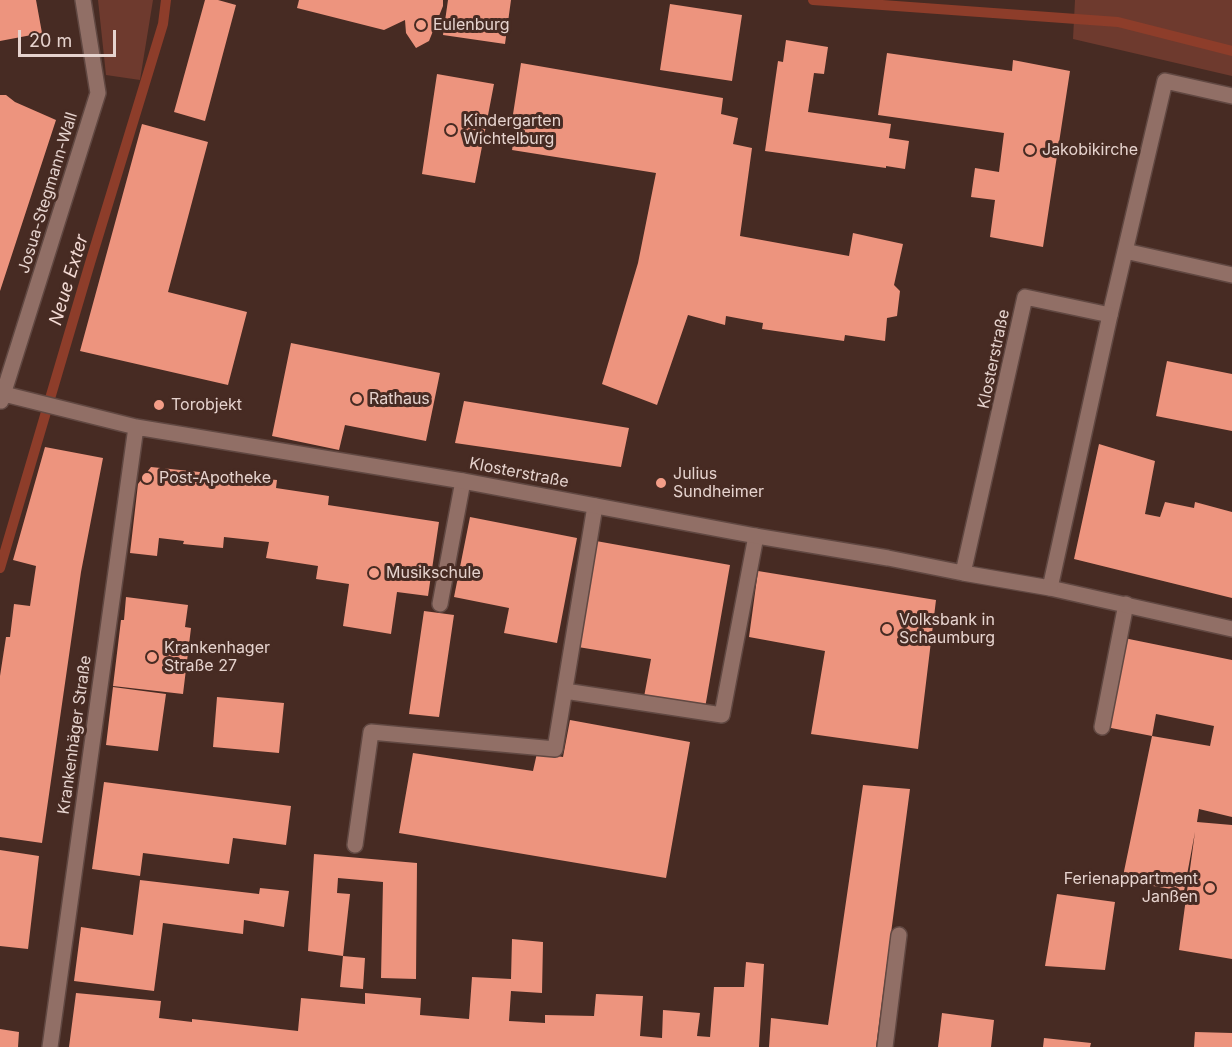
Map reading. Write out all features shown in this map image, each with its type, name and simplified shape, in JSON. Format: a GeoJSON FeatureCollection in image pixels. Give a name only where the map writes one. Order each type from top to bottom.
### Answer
{"type":"FeatureCollection","features":[{"type":"Feature","properties":{"kind":"street","name":"Josua-Stegmann-Wall"},"geometry":{"type":"LineString","coordinates":[[2,397],[98,93],[83,0]]}},
{"type":"Feature","properties":{"kind":"street"},"geometry":{"type":"LineString","coordinates":[[1050,588],[1110,315],[1165,81],[1232,96]]}},
{"type":"Feature","properties":{"kind":"street"},"geometry":{"type":"LineString","coordinates":[[1125,251],[1232,275]]}},
{"type":"Feature","properties":{"kind":"street","name":"Klosterstraße"},"geometry":{"type":"LineString","coordinates":[[963,573],[1025,297],[1110,315]]}},
{"type":"Feature","properties":{"kind":"street","name":"Klosterstraße"},"geometry":{"type":"LineString","coordinates":[[2,397],[33,401],[135,427],[463,481],[1050,588],[1232,629]]}},
{"type":"Feature","properties":{"kind":"street","name":"Krankenhäger Straße"},"geometry":{"type":"LineString","coordinates":[[50,1047],[135,427]]}},
{"type":"Feature","properties":{"kind":"street"},"geometry":{"type":"LineString","coordinates":[[440,604],[463,481]]}},
{"type":"Feature","properties":{"kind":"street"},"geometry":{"type":"LineString","coordinates":[[355,845],[370,732],[555,749],[595,506]]}},
{"type":"Feature","properties":{"kind":"street"},"geometry":{"type":"LineString","coordinates":[[565,691],[722,715],[756,536]]}},
{"type":"Feature","properties":{"kind":"street"},"geometry":{"type":"LineString","coordinates":[[1102,727],[1126,604]]}},
{"type":"Feature","properties":{"kind":"street"},"geometry":{"type":"LineString","coordinates":[[885,1047],[898,935]]}},
{"type":"Feature","properties":{"kind":"shaded area"},"geometry":{"type":"Polygon","coordinates":[[[98,0],[153,0],[140,80],[106,75],[98,0]]]}},
{"type":"Feature","properties":{"kind":"shaded area"},"geometry":{"type":"Polygon","coordinates":[[[1075,0],[1232,0],[1232,76],[1073,39],[1075,0]]]}},
{"type":"Feature","properties":{"kind":"building"},"geometry":{"type":"Polygon","coordinates":[[[0,0],[36,0],[42,33],[0,41],[0,0]]]}},
{"type":"Feature","properties":{"kind":"building"},"geometry":{"type":"Polygon","coordinates":[[[205,0],[218,0],[236,5],[205,121],[174,112],[205,0]]]}},
{"type":"Feature","properties":{"kind":"building","name":"Eulenburg"},"geometry":{"type":"Polygon","coordinates":[[[299,0],[443,0],[443,6],[429,41],[416,48],[406,33],[405,20],[384,30],[297,8],[299,0]]]}},
{"type":"Feature","properties":{"kind":"building"},"geometry":{"type":"Polygon","coordinates":[[[448,0],[511,0],[505,44],[443,35],[448,0]]]}},
{"type":"Feature","properties":{"kind":"building"},"geometry":{"type":"Polygon","coordinates":[[[670,4],[742,15],[732,81],[660,70],[670,4]]]}},
{"type":"Feature","properties":{"kind":"building"},"geometry":{"type":"Polygon","coordinates":[[[786,40],[828,47],[824,74],[814,73],[808,112],[891,124],[889,138],[909,141],[905,169],[765,151],[778,61],[783,62],[786,40]]]}},
{"type":"Feature","properties":{"kind":"building","name":"Jakobikirche"},"geometry":{"type":"Polygon","coordinates":[[[887,53],[1012,71],[1013,60],[1070,71],[1043,247],[990,237],[995,200],[971,197],[975,168],[999,172],[1004,133],[878,115],[887,53]]]}},
{"type":"Feature","properties":{"kind":"building"},"geometry":{"type":"Polygon","coordinates":[[[521,63],[723,98],[721,114],[738,118],[733,144],[752,148],[740,236],[849,256],[853,233],[903,244],[894,285],[900,291],[897,316],[887,318],[885,341],[845,335],[844,341],[762,329],[763,323],[726,316],[725,325],[688,315],[657,405],[602,384],[638,263],[656,173],[512,150],[516,127],[511,127],[521,63]]]}},
{"type":"Feature","properties":{"kind":"building"},"geometry":{"type":"Polygon","coordinates":[[[437,74],[494,84],[475,183],[422,174],[437,74]]]}},
{"type":"Feature","properties":{"kind":"building"},"geometry":{"type":"Polygon","coordinates":[[[0,95],[6,95],[15,102],[56,120],[0,291],[0,95]]]}},
{"type":"Feature","properties":{"kind":"building"},"geometry":{"type":"Polygon","coordinates":[[[142,124],[208,142],[168,292],[247,312],[228,385],[80,351],[142,124]]]}},
{"type":"Feature","properties":{"kind":"building","name":"Rathaus"},"geometry":{"type":"Polygon","coordinates":[[[291,343],[440,373],[426,441],[345,425],[339,450],[272,436],[291,343]]]}},
{"type":"Feature","properties":{"kind":"building"},"geometry":{"type":"Polygon","coordinates":[[[1167,361],[1232,374],[1232,431],[1156,416],[1167,361]]]}},
{"type":"Feature","properties":{"kind":"building"},"geometry":{"type":"Polygon","coordinates":[[[464,401],[629,428],[621,467],[455,443],[464,401]]]}},
{"type":"Feature","properties":{"kind":"building"},"geometry":{"type":"Polygon","coordinates":[[[1099,444],[1155,461],[1145,514],[1160,517],[1165,502],[1194,508],[1195,502],[1232,512],[1232,598],[1074,559],[1099,444]]]}},
{"type":"Feature","properties":{"kind":"building"},"geometry":{"type":"Polygon","coordinates":[[[45,447],[103,458],[81,572],[42,843],[0,837],[0,676],[6,637],[10,637],[14,604],[30,606],[36,566],[13,560],[45,447]]]}},
{"type":"Feature","properties":{"kind":"building"},"geometry":{"type":"Polygon","coordinates":[[[151,467],[277,480],[276,488],[329,496],[328,505],[439,522],[428,596],[397,592],[391,634],[343,626],[349,584],[316,579],[318,566],[266,558],[269,542],[224,537],[223,548],[183,544],[184,541],[159,538],[157,556],[130,553],[138,484],[151,467]]]}},
{"type":"Feature","properties":{"kind":"building"},"geometry":{"type":"Polygon","coordinates":[[[470,517],[577,538],[557,643],[504,633],[509,608],[454,597],[470,517]]]}},
{"type":"Feature","properties":{"kind":"building"},"geometry":{"type":"Polygon","coordinates":[[[596,541],[730,565],[705,708],[644,697],[651,659],[578,647],[596,541]]]}},
{"type":"Feature","properties":{"kind":"building"},"geometry":{"type":"Polygon","coordinates":[[[758,571],[936,600],[918,749],[811,734],[825,651],[749,637],[758,571]]]}},
{"type":"Feature","properties":{"kind":"building","name":"Krankenhager Straße 27"},"geometry":{"type":"Polygon","coordinates":[[[126,597],[188,605],[185,627],[191,628],[183,694],[113,686],[126,597]]]}},
{"type":"Feature","properties":{"kind":"building"},"geometry":{"type":"Polygon","coordinates":[[[424,611],[454,615],[439,717],[409,714],[424,611]]]}},
{"type":"Feature","properties":{"kind":"building"},"geometry":{"type":"Polygon","coordinates":[[[1124,638],[1232,660],[1232,817],[1199,809],[1197,822],[1232,825],[1232,959],[1179,950],[1195,832],[1184,891],[1122,881],[1152,736],[1106,727],[1124,638]],[[1156,714],[1152,736],[1210,746],[1214,726],[1156,714]]]}},
{"type":"Feature","properties":{"kind":"building"},"geometry":{"type":"Polygon","coordinates":[[[113,687],[166,694],[158,751],[106,745],[113,687]]]}},
{"type":"Feature","properties":{"kind":"building"},"geometry":{"type":"Polygon","coordinates":[[[217,697],[284,703],[279,753],[213,747],[217,697]]]}},
{"type":"Feature","properties":{"kind":"building"},"geometry":{"type":"Polygon","coordinates":[[[570,720],[690,742],[666,878],[399,833],[413,753],[533,771],[537,753],[563,757],[570,720]]]}},
{"type":"Feature","properties":{"kind":"building"},"geometry":{"type":"Polygon","coordinates":[[[104,782],[291,806],[286,845],[233,838],[229,864],[143,853],[140,876],[92,869],[104,782]]]}},
{"type":"Feature","properties":{"kind":"building"},"geometry":{"type":"Polygon","coordinates":[[[863,785],[910,789],[876,1047],[769,1047],[771,1018],[828,1025],[863,785]]]}},
{"type":"Feature","properties":{"kind":"building"},"geometry":{"type":"Polygon","coordinates":[[[0,850],[39,856],[28,949],[0,946],[0,850]]]}},
{"type":"Feature","properties":{"kind":"building"},"geometry":{"type":"Polygon","coordinates":[[[314,854],[417,863],[416,979],[381,978],[383,882],[338,878],[337,893],[350,894],[343,956],[308,951],[314,854]]]}},
{"type":"Feature","properties":{"kind":"building"},"geometry":{"type":"Polygon","coordinates":[[[140,880],[259,894],[260,888],[289,891],[284,927],[244,920],[243,934],[163,923],[154,991],[74,981],[81,927],[133,935],[140,880]]]}},
{"type":"Feature","properties":{"kind":"building"},"geometry":{"type":"Polygon","coordinates":[[[1057,894],[1115,902],[1105,970],[1045,966],[1057,894]]]}},
{"type":"Feature","properties":{"kind":"building"},"geometry":{"type":"Polygon","coordinates":[[[512,939],[543,942],[542,993],[511,991],[509,1021],[545,1023],[545,1015],[594,1016],[596,994],[643,996],[640,1036],[662,1038],[663,1010],[700,1013],[697,1036],[710,1037],[714,987],[744,987],[746,962],[764,964],[759,1047],[69,1047],[76,993],[161,1001],[159,1018],[192,1022],[192,1019],[298,1031],[301,998],[365,1004],[365,993],[421,998],[420,1015],[469,1019],[472,977],[511,979],[512,939]]]}},
{"type":"Feature","properties":{"kind":"building"},"geometry":{"type":"Polygon","coordinates":[[[343,956],[365,958],[363,989],[340,987],[343,956]]]}},
{"type":"Feature","properties":{"kind":"building"},"geometry":{"type":"Polygon","coordinates":[[[942,1013],[994,1020],[991,1047],[938,1047],[942,1013]]]}},
{"type":"Feature","properties":{"kind":"building"},"geometry":{"type":"Polygon","coordinates":[[[0,1029],[19,1032],[18,1047],[0,1047],[0,1029]]]}},
{"type":"Feature","properties":{"kind":"building"},"geometry":{"type":"Polygon","coordinates":[[[1195,1032],[1232,1033],[1232,1047],[1194,1047],[1195,1032]]]}},
{"type":"Feature","properties":{"kind":"building"},"geometry":{"type":"Polygon","coordinates":[[[1044,1038],[1091,1043],[1090,1047],[1043,1047],[1044,1038]]]}},
{"type":"Feature","properties":{"kind":"waterway","name":"Neue Exter"},"geometry":{"type":"LineString","coordinates":[[0,568],[163,24],[166,0]]}},
{"type":"Feature","properties":{"kind":"waterway","name":"Neue Exter"},"geometry":{"type":"LineString","coordinates":[[813,0],[1118,22],[1232,51]]}},
{"type":"Feature","properties":{"kind":"place","name":"Eulenburg"},"geometry":{"type":"Point","coordinates":[421,25]}},
{"type":"Feature","properties":{"kind":"place","name":"Kindergarten Wichtelburg"},"geometry":{"type":"Point","coordinates":[451,130]}},
{"type":"Feature","properties":{"kind":"place","name":"Jakobikirche"},"geometry":{"type":"Point","coordinates":[1030,150]}},
{"type":"Feature","properties":{"kind":"place","name":"Rathaus"},"geometry":{"type":"Point","coordinates":[357,399]}},
{"type":"Feature","properties":{"kind":"place","name":"Torobjekt"},"geometry":{"type":"Point","coordinates":[159,405]}},
{"type":"Feature","properties":{"kind":"place","name":"Post-Apotheke"},"geometry":{"type":"Point","coordinates":[147,478]}},
{"type":"Feature","properties":{"kind":"place","name":"Julius Sundheimer"},"geometry":{"type":"Point","coordinates":[661,483]}},
{"type":"Feature","properties":{"kind":"place","name":"Musikschule"},"geometry":{"type":"Point","coordinates":[374,573]}},
{"type":"Feature","properties":{"kind":"place","name":"Volksbank in Schaumburg"},"geometry":{"type":"Point","coordinates":[887,629]}},
{"type":"Feature","properties":{"kind":"place","name":"Krankenhager Straße 27"},"geometry":{"type":"Point","coordinates":[152,657]}},
{"type":"Feature","properties":{"kind":"place","name":"Ferienappartment Janßen"},"geometry":{"type":"Point","coordinates":[1210,888]}}]}
